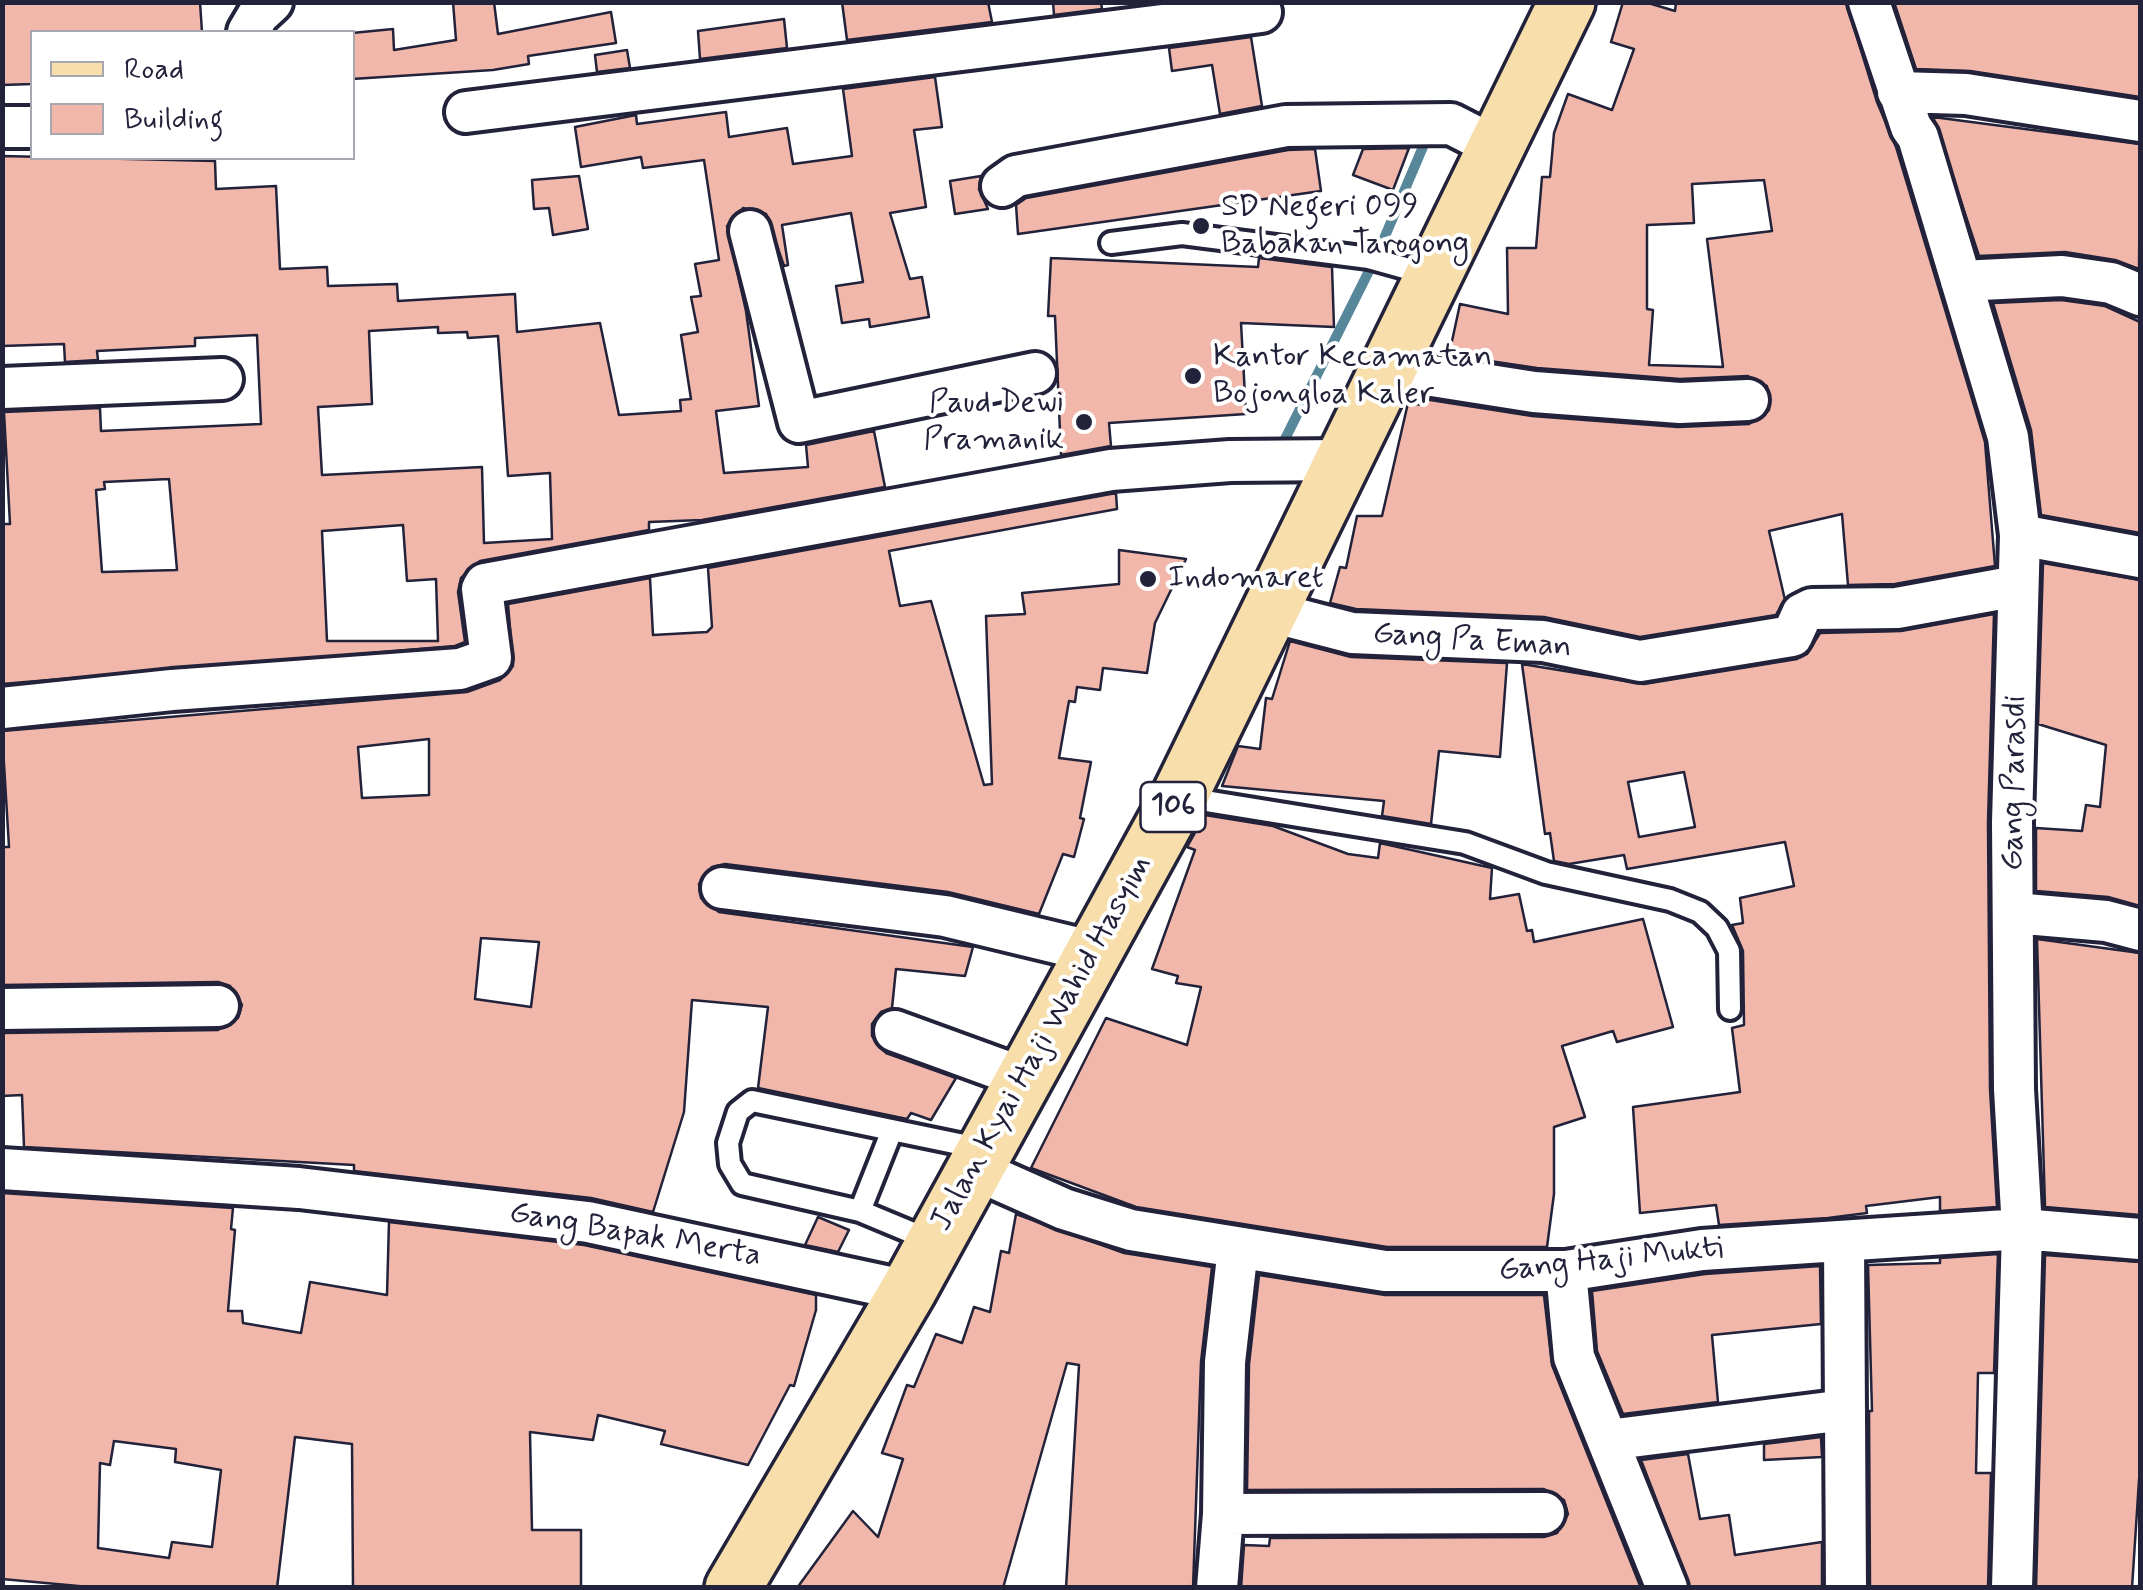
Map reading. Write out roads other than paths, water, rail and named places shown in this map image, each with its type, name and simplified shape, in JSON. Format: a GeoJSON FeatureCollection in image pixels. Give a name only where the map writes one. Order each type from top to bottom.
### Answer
{"type":"FeatureCollection","features":[{"type":"Feature","properties":{"kind":"main road","name":"Jalan Kyai Haji Wahid Hasyim"},"geometry":{"type":"LineString","coordinates":[[733,1588],[908,1290],[1179,797],[1341,460],[1407,370],[1432,276],[1567,2]]}},
{"type":"Feature","properties":{"kind":"street"},"geometry":{"type":"LineString","coordinates":[[249,30],[258,14],[272,2]]}},
{"type":"Feature","properties":{"kind":"street","name":"Gang Parasdi"},"geometry":{"type":"LineString","coordinates":[[1869,2],[1898,92],[1918,137],[2008,437],[2020,535],[2014,1089],[2022,1229],[2012,1588]]}},
{"type":"Feature","properties":{"kind":"street"},"geometry":{"type":"LineString","coordinates":[[466,112],[1193,12],[1261,12]]}},
{"type":"Feature","properties":{"kind":"street"},"geometry":{"type":"LineString","coordinates":[[1898,92],[1966,94],[2140,120]]}},
{"type":"Feature","properties":{"kind":"street"},"geometry":{"type":"LineString","coordinates":[[1002,186],[1016,176],[1286,126],[1451,124],[1496,147]]}},
{"type":"Feature","properties":{"kind":"street"},"geometry":{"type":"LineString","coordinates":[[2,127],[30,126]]}},
{"type":"Feature","properties":{"kind":"street"},"geometry":{"type":"LineString","coordinates":[[750,231],[798,422],[1035,373]]}},
{"type":"Feature","properties":{"kind":"street"},"geometry":{"type":"LineString","coordinates":[[1960,282],[2062,276],[2112,283],[2140,294]]}},
{"type":"Feature","properties":{"kind":"street"},"geometry":{"type":"LineString","coordinates":[[1407,370],[1552,394],[1680,403],[1748,400]]}},
{"type":"Feature","properties":{"kind":"street"},"geometry":{"type":"LineString","coordinates":[[2,388],[222,379]]}},
{"type":"Feature","properties":{"kind":"street"},"geometry":{"type":"LineString","coordinates":[[2,708],[172,690],[460,669],[491,658],[482,589],[485,584],[1111,470],[1230,461],[1341,460]]}},
{"type":"Feature","properties":{"kind":"street"},"geometry":{"type":"LineString","coordinates":[[2020,535],[2140,558]]}},
{"type":"Feature","properties":{"kind":"street","name":"Gang Pa Eman"},"geometry":{"type":"LineString","coordinates":[[1267,611],[1352,633],[1543,641],[1640,661],[1792,636],[1802,614],[1812,609],[1897,608],[2017,586]]}},
{"type":"Feature","properties":{"kind":"street"},"geometry":{"type":"LineString","coordinates":[[722,888],[945,916],[1094,952]]}},
{"type":"Feature","properties":{"kind":"street"},"geometry":{"type":"LineString","coordinates":[[2014,913],[2106,921],[2140,930]]}},
{"type":"Feature","properties":{"kind":"street"},"geometry":{"type":"LineString","coordinates":[[2,1009],[218,1006]]}},
{"type":"Feature","properties":{"kind":"street"},"geometry":{"type":"LineString","coordinates":[[895,1031],[1024,1078]]}},
{"type":"Feature","properties":{"kind":"street","name":"Gang Haji Mukti"},"geometry":{"type":"LineString","coordinates":[[980,1159],[1110,1224],[1385,1271],[1566,1271],[1702,1250],[2022,1229],[2140,1239]]}},
{"type":"Feature","properties":{"kind":"street","name":"Gang Bapak Merta"},"geometry":{"type":"LineString","coordinates":[[2,1170],[360,1194],[588,1222],[908,1290]]}},
{"type":"Feature","properties":{"kind":"street"},"geometry":{"type":"LineString","coordinates":[[1844,1242],[1846,1588]]}},
{"type":"Feature","properties":{"kind":"street"},"geometry":{"type":"LineString","coordinates":[[1217,1588],[1223,1514],[1225,1362],[1238,1248]]}},
{"type":"Feature","properties":{"kind":"street"},"geometry":{"type":"LineString","coordinates":[[1566,1271],[1574,1357],[1668,1588]]}},
{"type":"Feature","properties":{"kind":"street"},"geometry":{"type":"LineString","coordinates":[[1608,1440],[1845,1410]]}},
{"type":"Feature","properties":{"kind":"street"},"geometry":{"type":"LineString","coordinates":[[1223,1514],[1544,1513]]}},
{"type":"Feature","properties":{"kind":"lane"},"geometry":{"type":"LineString","coordinates":[[1111,242],[1182,234],[1369,258],[1432,276]]}},
{"type":"Feature","properties":{"kind":"lane"},"geometry":{"type":"LineString","coordinates":[[1179,797],[1465,843],[1546,873],[1670,900],[1700,912],[1717,928],[1729,951],[1730,1008]]}},
{"type":"Feature","properties":{"kind":"lane"},"geometry":{"type":"LineString","coordinates":[[934,1242],[860,1211],[742,1184],[730,1164],[728,1143],[738,1112],[752,1101],[980,1159]]}},
{"type":"Feature","properties":{"kind":"lane"},"geometry":{"type":"LineString","coordinates":[[860,1211],[891,1134]]}},
{"type":"Feature","properties":{"kind":"waterway"},"geometry":{"type":"LineString","coordinates":[[1377,255],[1428,135]]}},
{"type":"Feature","properties":{"kind":"waterway"},"geometry":{"type":"LineString","coordinates":[[1280,449],[1371,267]]}},
{"type":"Feature","properties":{"kind":"place","name":"SD Negeri 099 Babakan Tarogong"},"geometry":{"type":"Point","coordinates":[1201,226]}},
{"type":"Feature","properties":{"kind":"place","name":"Kantor Kecamatan Bojongloa Kaler"},"geometry":{"type":"Point","coordinates":[1193,376]}},
{"type":"Feature","properties":{"kind":"place","name":"Paud Dewi Pramanik"},"geometry":{"type":"Point","coordinates":[1084,422]}},
{"type":"Feature","properties":{"kind":"place","name":"Indomaret"},"geometry":{"type":"Point","coordinates":[1148,579]}}]}
